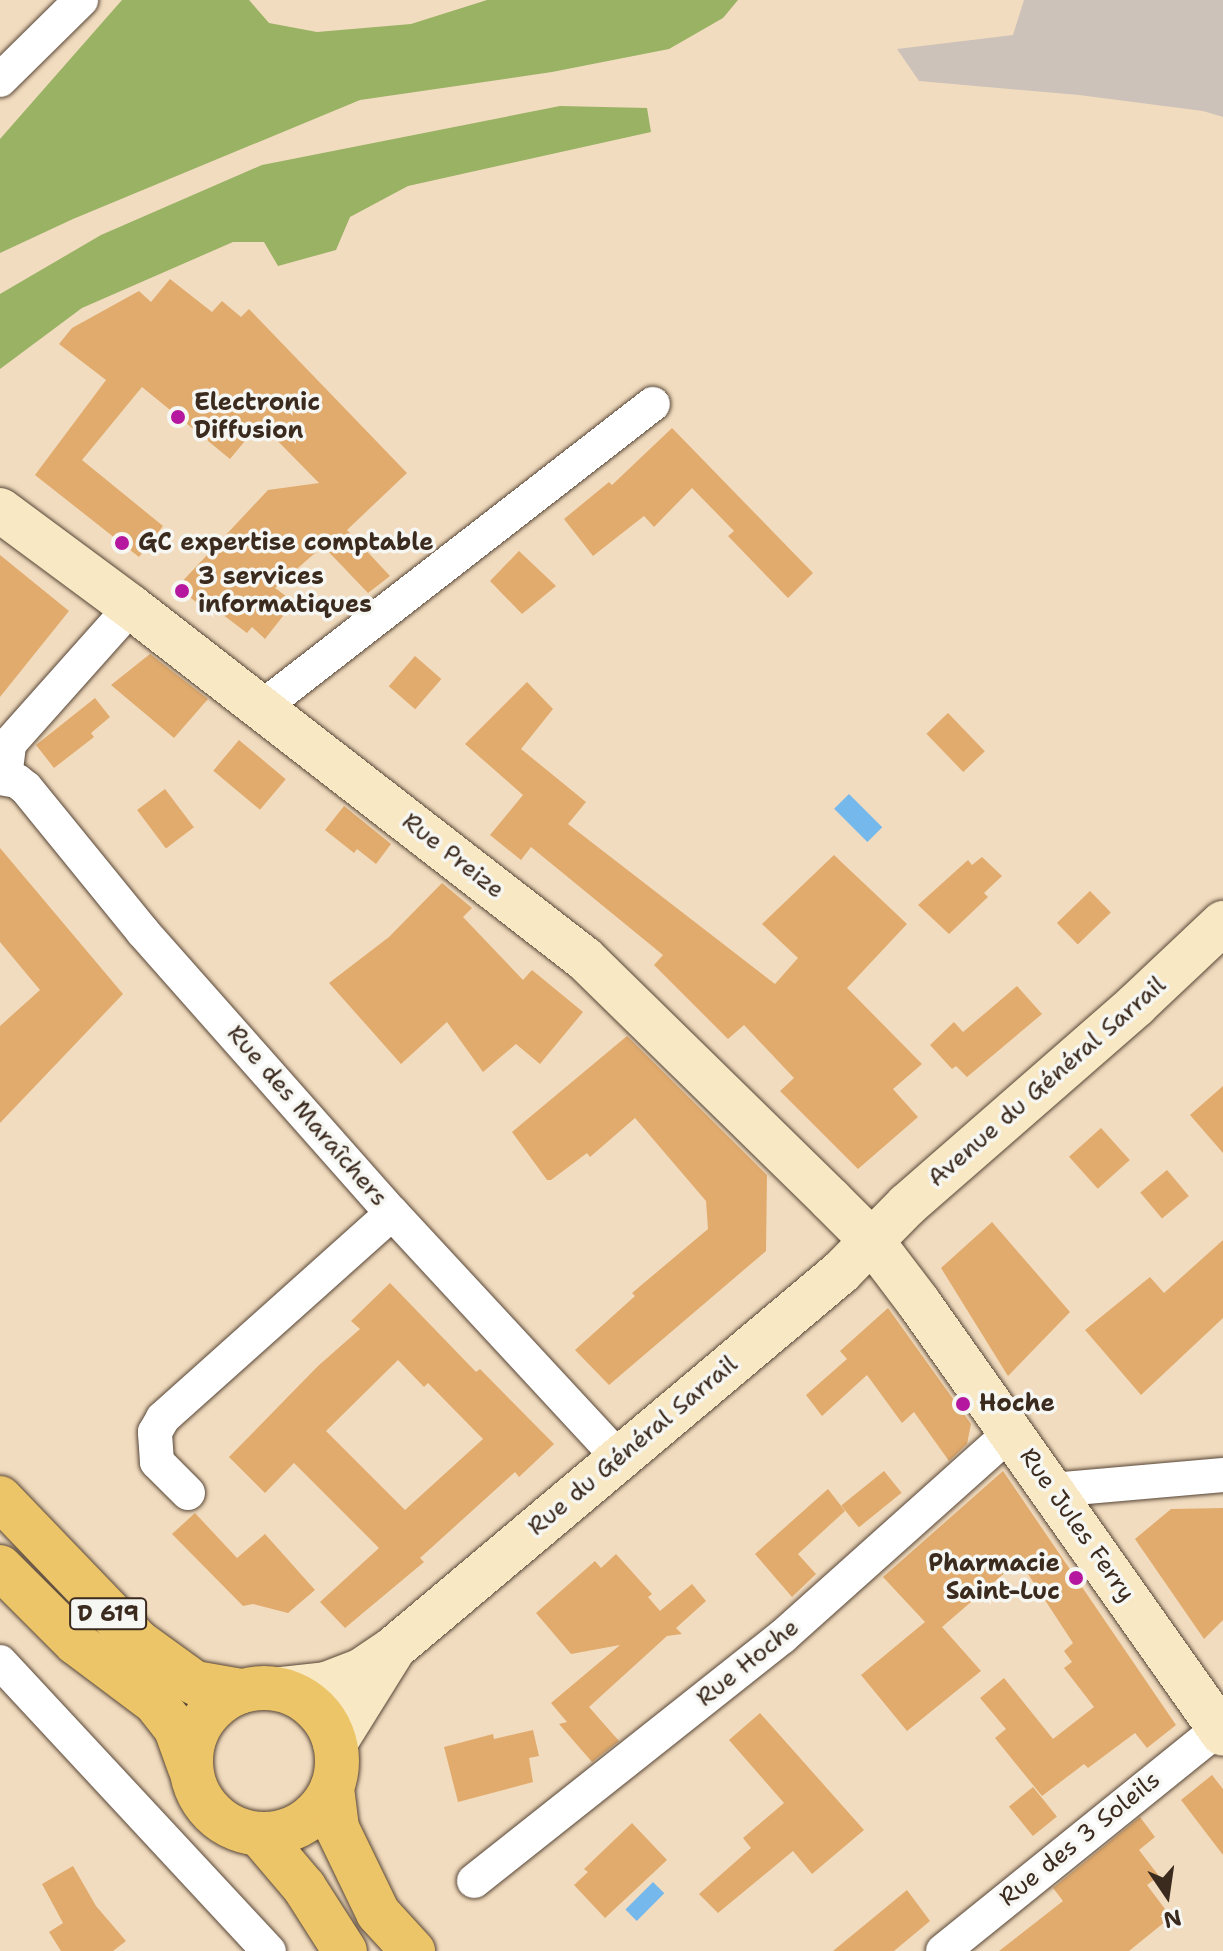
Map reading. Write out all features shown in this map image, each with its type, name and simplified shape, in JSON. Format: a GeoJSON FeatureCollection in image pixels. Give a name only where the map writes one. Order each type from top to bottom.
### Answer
{"type":"FeatureCollection","features":[{"type":"Feature","properties":{"kind":"main road","name":"D 619"},"geometry":{"type":"LineString","coordinates":[[0,1498],[97,1604],[147,1649],[195,1683],[261,1690]]}},
{"type":"Feature","properties":{"kind":"main road","name":"D 619"},"geometry":{"type":"LineString","coordinates":[[0,1567],[76,1643],[155,1702],[176,1729],[190,1768]]}},
{"type":"Feature","properties":{"kind":"main road"},"geometry":{"type":"LineString","coordinates":[[261,1690],[314,1707],[326,1722],[335,1743],[337,1766],[332,1788],[320,1808],[303,1823],[281,1832],[259,1834],[234,1828],[212,1814],[197,1793],[190,1768],[192,1742],[199,1725],[224,1699],[261,1690]]}},
{"type":"Feature","properties":{"kind":"main road"},"geometry":{"type":"LineString","coordinates":[[332,1788],[337,1828],[371,1899],[378,1913],[413,1951]]}},
{"type":"Feature","properties":{"kind":"main road"},"geometry":{"type":"LineString","coordinates":[[259,1834],[304,1887],[345,1951]]}},
{"type":"Feature","properties":{"kind":"street"},"geometry":{"type":"LineString","coordinates":[[0,80],[81,0]]}},
{"type":"Feature","properties":{"kind":"street"},"geometry":{"type":"LineString","coordinates":[[261,708],[653,404]]}},
{"type":"Feature","properties":{"kind":"street","name":"Rue Preize"},"geometry":{"type":"LineString","coordinates":[[0,510],[131,607],[585,959],[872,1241]]}},
{"type":"Feature","properties":{"kind":"street"},"geometry":{"type":"LineString","coordinates":[[2,778],[9,744],[131,607]]}},
{"type":"Feature","properties":{"kind":"street","name":"Rue des Maraîchers"},"geometry":{"type":"LineString","coordinates":[[2,778],[17,781],[26,788],[143,932],[392,1213],[618,1457]]}},
{"type":"Feature","properties":{"kind":"street","name":"Avenue du Général Sarrail"},"geometry":{"type":"LineString","coordinates":[[872,1241],[1223,923]]}},
{"type":"Feature","properties":{"kind":"street"},"geometry":{"type":"LineString","coordinates":[[188,1493],[157,1462],[155,1432],[163,1418],[392,1213]]}},
{"type":"Feature","properties":{"kind":"street","name":"Rue Jules Ferry"},"geometry":{"type":"LineString","coordinates":[[872,1241],[1011,1432],[1221,1731]]}},
{"type":"Feature","properties":{"kind":"street","name":"Rue du Général Sarrail"},"geometry":{"type":"LineString","coordinates":[[261,1690],[326,1684],[362,1670],[393,1649],[841,1272],[872,1241]]}},
{"type":"Feature","properties":{"kind":"street","name":"Rue Hoche"},"geometry":{"type":"LineString","coordinates":[[474,1881],[782,1637],[1011,1432]]}},
{"type":"Feature","properties":{"kind":"street"},"geometry":{"type":"LineString","coordinates":[[1052,1490],[1223,1475]]}},
{"type":"Feature","properties":{"kind":"street","name":"Rue du Général Sarrail"},"geometry":{"type":"LineString","coordinates":[[335,1743],[393,1649]]}},
{"type":"Feature","properties":{"kind":"street"},"geometry":{"type":"LineString","coordinates":[[0,1662],[269,1951]]}},
{"type":"Feature","properties":{"kind":"street","name":"Rue des 3 Soleils"},"geometry":{"type":"LineString","coordinates":[[943,1951],[1221,1731]]}},
{"type":"Feature","properties":{"kind":"shaded area"},"geometry":{"type":"Polygon","coordinates":[[[1024,0],[1223,0],[1223,117],[1203,111],[1079,95],[919,81],[897,49],[1013,35],[1024,0]]]}},
{"type":"Feature","properties":{"kind":"green space"},"geometry":{"type":"Polygon","coordinates":[[[122,0],[249,0],[269,23],[317,32],[411,24],[487,0],[738,0],[723,18],[669,49],[552,72],[360,100],[73,219],[0,253],[0,139],[122,0]]]}},
{"type":"Feature","properties":{"kind":"green space"},"geometry":{"type":"Polygon","coordinates":[[[560,106],[647,108],[651,132],[408,186],[350,217],[336,250],[278,266],[264,242],[233,242],[82,308],[0,369],[0,294],[101,235],[262,165],[560,106]]]}},
{"type":"Feature","properties":{"kind":"water"},"geometry":{"type":"Polygon","coordinates":[[[849,794],[882,827],[867,842],[834,809],[849,794]]]}},
{"type":"Feature","properties":{"kind":"water"},"geometry":{"type":"Polygon","coordinates":[[[653,1882],[664,1893],[637,1921],[625,1910],[653,1882]]]}},
{"type":"Feature","properties":{"kind":"building"},"geometry":{"type":"Polygon","coordinates":[[[170,279],[212,312],[222,301],[241,317],[249,309],[407,473],[347,530],[390,576],[368,593],[323,546],[275,588],[294,602],[265,639],[252,627],[247,633],[206,602],[201,606],[177,587],[268,490],[319,483],[260,423],[230,459],[142,387],[82,460],[163,526],[139,557],[35,475],[106,380],[59,344],[72,328],[139,291],[151,302],[170,279]]]}},
{"type":"Feature","properties":{"kind":"building"},"geometry":{"type":"Polygon","coordinates":[[[672,428],[813,573],[788,598],[728,536],[734,531],[692,488],[654,527],[644,516],[593,556],[564,519],[609,482],[612,485],[672,428]]]}},
{"type":"Feature","properties":{"kind":"building"},"geometry":{"type":"Polygon","coordinates":[[[519,551],[556,586],[522,614],[490,581],[519,551]]]}},
{"type":"Feature","properties":{"kind":"building"},"geometry":{"type":"Polygon","coordinates":[[[0,555],[69,611],[0,697],[0,555]]]}},
{"type":"Feature","properties":{"kind":"building"},"geometry":{"type":"Polygon","coordinates":[[[150,654],[208,699],[174,738],[111,685],[150,654]]]}},
{"type":"Feature","properties":{"kind":"building"},"geometry":{"type":"Polygon","coordinates":[[[415,656],[441,679],[415,709],[389,686],[415,656]]]}},
{"type":"Feature","properties":{"kind":"building"},"geometry":{"type":"Polygon","coordinates":[[[527,682],[553,709],[521,749],[586,802],[568,824],[775,984],[798,958],[762,924],[834,855],[907,924],[847,988],[922,1064],[893,1089],[918,1117],[858,1169],[780,1091],[794,1078],[744,1025],[728,1039],[654,965],[663,955],[531,847],[521,860],[490,835],[523,795],[465,744],[527,682]]]}},
{"type":"Feature","properties":{"kind":"building"},"geometry":{"type":"Polygon","coordinates":[[[95,698],[110,717],[91,733],[94,737],[54,768],[36,745],[95,698]]]}},
{"type":"Feature","properties":{"kind":"building"},"geometry":{"type":"Polygon","coordinates":[[[948,713],[985,751],[963,772],[926,734],[948,713]]]}},
{"type":"Feature","properties":{"kind":"building"},"geometry":{"type":"Polygon","coordinates":[[[239,740],[286,779],[260,810],[213,771],[239,740]]]}},
{"type":"Feature","properties":{"kind":"building"},"geometry":{"type":"Polygon","coordinates":[[[165,789],[194,827],[166,848],[137,810],[165,789]]]}},
{"type":"Feature","properties":{"kind":"building"},"geometry":{"type":"Polygon","coordinates":[[[344,806],[391,844],[376,864],[357,849],[354,853],[325,830],[344,806]]]}},
{"type":"Feature","properties":{"kind":"building"},"geometry":{"type":"Polygon","coordinates":[[[0,848],[123,994],[0,1123],[0,1026],[40,990],[0,942],[0,848]]]}},
{"type":"Feature","properties":{"kind":"building"},"geometry":{"type":"Polygon","coordinates":[[[982,857],[1002,876],[984,893],[988,897],[949,934],[918,905],[968,860],[972,865],[982,857]]]}},
{"type":"Feature","properties":{"kind":"building"},"geometry":{"type":"Polygon","coordinates":[[[442,883],[472,908],[463,917],[523,980],[532,970],[583,1012],[540,1064],[516,1044],[483,1072],[447,1022],[401,1064],[329,983],[389,937],[442,883]]]}},
{"type":"Feature","properties":{"kind":"building"},"geometry":{"type":"Polygon","coordinates":[[[1090,891],[1111,913],[1078,945],[1057,923],[1090,891]]]}},
{"type":"Feature","properties":{"kind":"building"},"geometry":{"type":"Polygon","coordinates":[[[1017,986],[1042,1014],[967,1077],[956,1066],[952,1069],[930,1045],[954,1022],[963,1032],[1017,986]]]}},
{"type":"Feature","properties":{"kind":"building"},"geometry":{"type":"Polygon","coordinates":[[[627,1036],[767,1175],[766,1251],[609,1385],[575,1350],[635,1296],[632,1293],[708,1229],[706,1201],[635,1118],[590,1157],[587,1153],[551,1180],[547,1180],[512,1132],[627,1036]]]}},
{"type":"Feature","properties":{"kind":"building"},"geometry":{"type":"Polygon","coordinates":[[[1223,1086],[1223,1153],[1190,1115],[1223,1086]]]}},
{"type":"Feature","properties":{"kind":"building"},"geometry":{"type":"Polygon","coordinates":[[[1101,1128],[1130,1160],[1098,1189],[1069,1157],[1101,1128]]]}},
{"type":"Feature","properties":{"kind":"building"},"geometry":{"type":"Polygon","coordinates":[[[1167,1170],[1189,1196],[1162,1219],[1140,1192],[1167,1170]]]}},
{"type":"Feature","properties":{"kind":"building"},"geometry":{"type":"Polygon","coordinates":[[[992,1222],[1070,1312],[1008,1376],[941,1268],[992,1222]]]}},
{"type":"Feature","properties":{"kind":"building"},"geometry":{"type":"Polygon","coordinates":[[[1223,1240],[1223,1318],[1141,1395],[1085,1330],[1150,1277],[1164,1293],[1223,1240]]]}},
{"type":"Feature","properties":{"kind":"building"},"geometry":{"type":"Polygon","coordinates":[[[390,1283],[476,1372],[480,1369],[554,1444],[519,1477],[515,1472],[420,1558],[424,1562],[345,1628],[320,1602],[379,1548],[294,1463],[265,1493],[229,1457],[318,1366],[360,1329],[351,1321],[390,1283]],[[398,1360],[326,1431],[405,1510],[483,1439],[428,1383],[424,1387],[398,1360]]]}},
{"type":"Feature","properties":{"kind":"building"},"geometry":{"type":"Polygon","coordinates":[[[888,1308],[971,1424],[967,1444],[949,1461],[914,1412],[902,1423],[867,1375],[822,1416],[806,1395],[847,1359],[840,1351],[888,1308]]]}},
{"type":"Feature","properties":{"kind":"building"},"geometry":{"type":"Polygon","coordinates":[[[884,1471],[902,1493],[859,1527],[841,1506],[884,1471]]]}},
{"type":"Feature","properties":{"kind":"building"},"geometry":{"type":"Polygon","coordinates":[[[1003,1471],[1176,1725],[1147,1748],[1135,1733],[1088,1768],[1084,1764],[1042,1796],[995,1738],[1006,1729],[980,1698],[1004,1678],[1053,1739],[1094,1707],[1064,1668],[1072,1662],[1064,1651],[1073,1643],[1026,1571],[1021,1573],[1015,1564],[942,1627],[981,1671],[907,1731],[861,1675],[925,1622],[883,1577],[1003,1471]]]}},
{"type":"Feature","properties":{"kind":"building"},"geometry":{"type":"Polygon","coordinates":[[[828,1489],[845,1511],[798,1554],[816,1574],[792,1597],[755,1554],[828,1489]]]}},
{"type":"Feature","properties":{"kind":"building"},"geometry":{"type":"Polygon","coordinates":[[[1223,1508],[1223,1620],[1204,1639],[1135,1539],[1171,1509],[1223,1508]]]}},
{"type":"Feature","properties":{"kind":"building"},"geometry":{"type":"Polygon","coordinates":[[[195,1513],[237,1558],[265,1534],[315,1590],[288,1613],[253,1604],[243,1606],[172,1534],[195,1513]]]}},
{"type":"Feature","properties":{"kind":"building"},"geometry":{"type":"Polygon","coordinates":[[[616,1554],[652,1594],[648,1597],[660,1611],[692,1584],[706,1601],[676,1628],[682,1634],[667,1636],[589,1707],[619,1741],[592,1762],[559,1724],[567,1722],[551,1703],[620,1645],[571,1654],[536,1613],[595,1561],[601,1568],[616,1554]]]}},
{"type":"Feature","properties":{"kind":"building"},"geometry":{"type":"Polygon","coordinates":[[[760,1713],[864,1830],[812,1874],[793,1851],[718,1913],[699,1894],[751,1848],[743,1838],[784,1803],[729,1740],[760,1713]]]}},
{"type":"Feature","properties":{"kind":"building"},"geometry":{"type":"Polygon","coordinates":[[[533,1730],[539,1756],[529,1758],[533,1782],[458,1802],[444,1747],[493,1734],[494,1739],[533,1730]]]}},
{"type":"Feature","properties":{"kind":"building"},"geometry":{"type":"Polygon","coordinates":[[[1212,1775],[1223,1789],[1223,1855],[1181,1800],[1212,1775]]]}},
{"type":"Feature","properties":{"kind":"building"},"geometry":{"type":"Polygon","coordinates":[[[1033,1787],[1057,1817],[1033,1836],[1009,1807],[1033,1787]]]}},
{"type":"Feature","properties":{"kind":"building"},"geometry":{"type":"Polygon","coordinates":[[[1140,1817],[1155,1837],[1139,1850],[1159,1876],[1147,1885],[1171,1917],[1129,1951],[999,1951],[1063,1901],[1053,1888],[1140,1817]]]}},
{"type":"Feature","properties":{"kind":"building"},"geometry":{"type":"Polygon","coordinates":[[[632,1823],[667,1860],[605,1918],[574,1885],[588,1872],[584,1869],[632,1823]]]}},
{"type":"Feature","properties":{"kind":"building"},"geometry":{"type":"Polygon","coordinates":[[[73,1866],[96,1906],[126,1941],[113,1951],[61,1951],[49,1932],[63,1923],[42,1884],[73,1866]]]}},
{"type":"Feature","properties":{"kind":"building"},"geometry":{"type":"Polygon","coordinates":[[[907,1890],[930,1921],[894,1951],[833,1951],[907,1890]]]}},
{"type":"Feature","properties":{"kind":"place","name":"Electronic Diffusion"},"geometry":{"type":"Point","coordinates":[178,417]}},
{"type":"Feature","properties":{"kind":"place","name":"GC expertise comptable"},"geometry":{"type":"Point","coordinates":[122,543]}},
{"type":"Feature","properties":{"kind":"place","name":"3 services informatiques"},"geometry":{"type":"Point","coordinates":[182,591]}},
{"type":"Feature","properties":{"kind":"place","name":"Hoche"},"geometry":{"type":"Point","coordinates":[963,1404]}},
{"type":"Feature","properties":{"kind":"place","name":"Pharmacie Saint-Luc"},"geometry":{"type":"Point","coordinates":[1076,1578]}}]}
